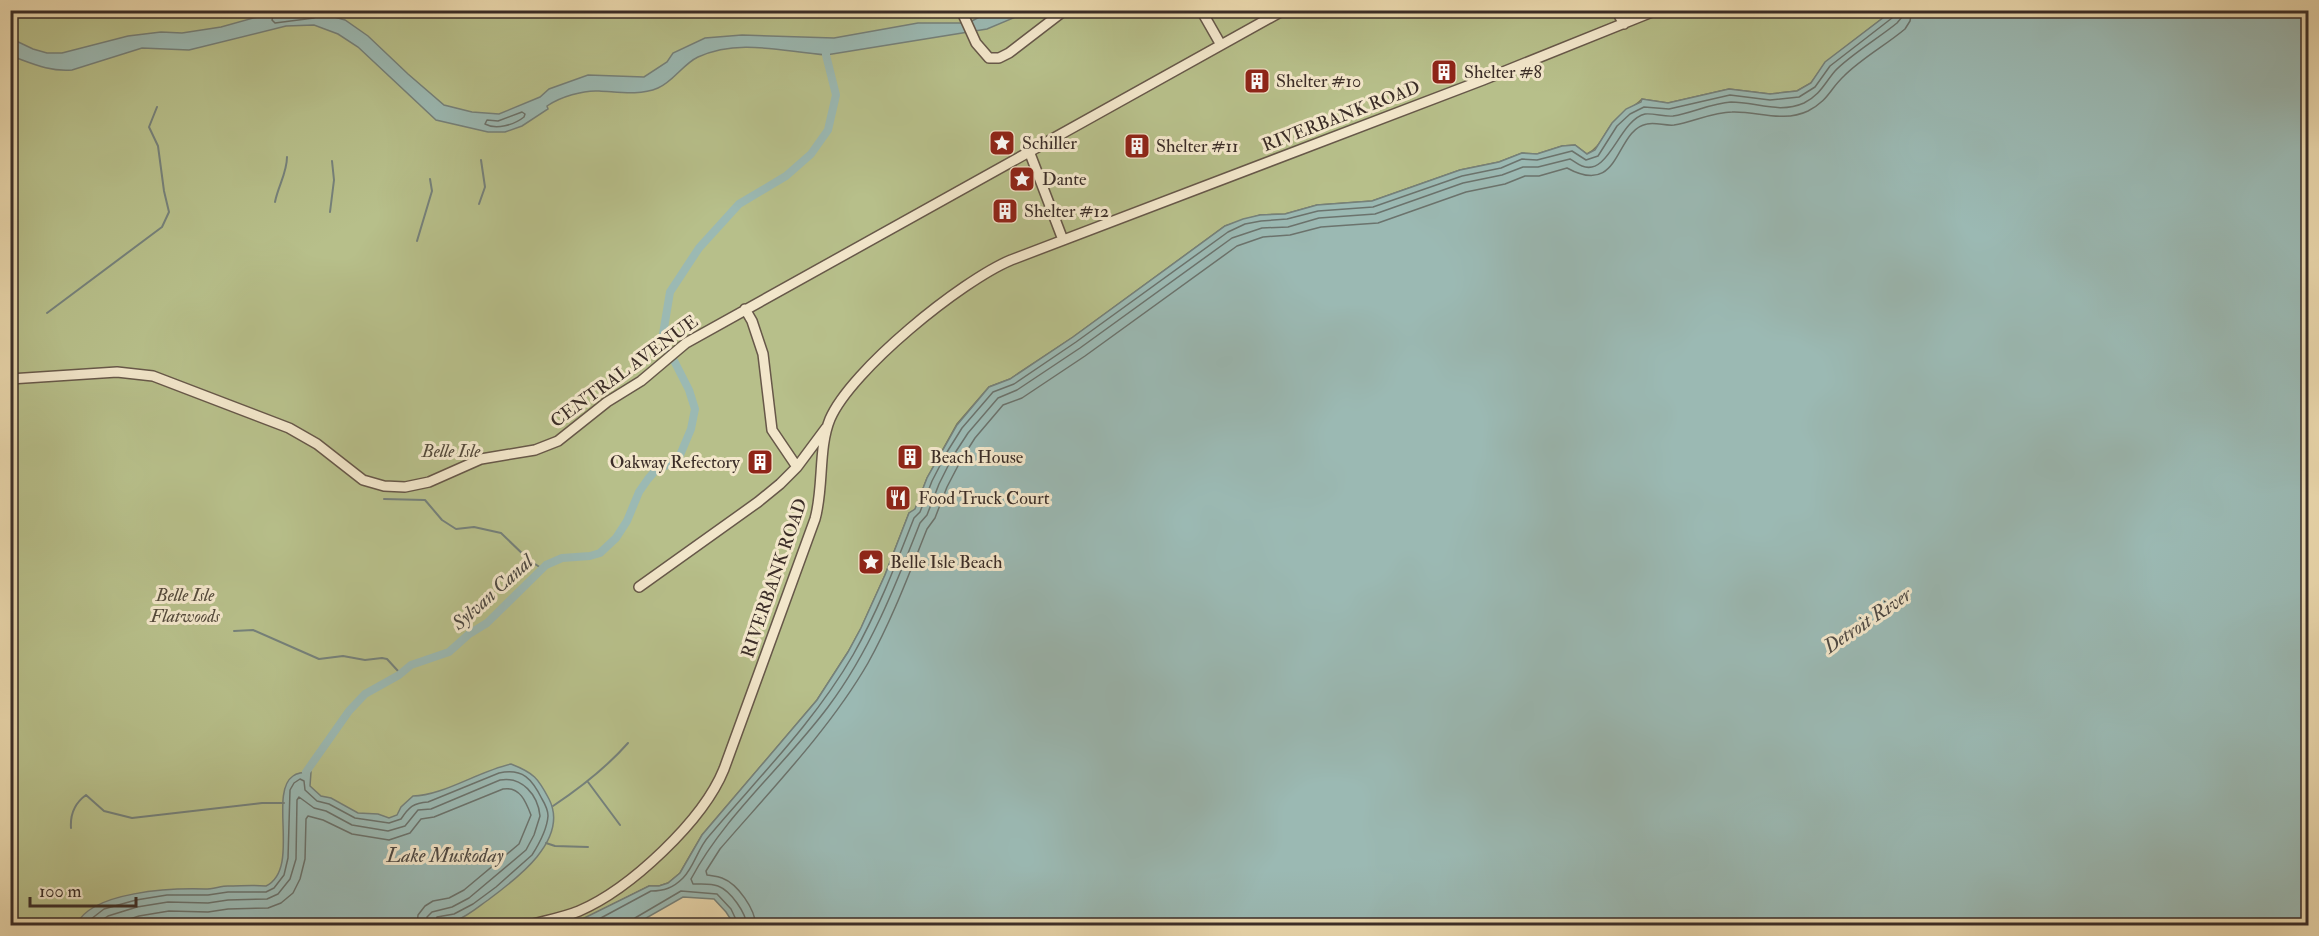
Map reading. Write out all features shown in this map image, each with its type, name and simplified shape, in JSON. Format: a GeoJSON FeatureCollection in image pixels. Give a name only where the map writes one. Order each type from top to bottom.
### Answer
{"type":"FeatureCollection","features":[{"type":"Feature","properties":{"kind":"street"},"geometry":{"type":"LineString","coordinates":[[10,15],[16,10]]}},
{"type":"Feature","properties":{"kind":"street"},"geometry":{"type":"LineString","coordinates":[[964,14],[981,49],[989,58],[999,58],[1009,53],[1065,10]]}},
{"type":"Feature","properties":{"kind":"street"},"geometry":{"type":"LineString","coordinates":[[1201,10],[1221,45]]}},
{"type":"Feature","properties":{"kind":"street","name":"CENTRAL AVENUE"},"geometry":{"type":"LineString","coordinates":[[10,380],[117,372],[153,376],[289,428],[317,444],[363,480],[384,486],[405,487],[429,482],[481,459],[535,450],[558,441],[597,409],[641,381],[686,343],[1284,10]]}},
{"type":"Feature","properties":{"kind":"street"},"geometry":{"type":"LineString","coordinates":[[1616,10],[1624,24]]}},
{"type":"Feature","properties":{"kind":"street","name":"RIVERBANK ROAD"},"geometry":{"type":"LineString","coordinates":[[526,926],[579,911],[616,889],[663,851],[714,791],[815,519],[821,490],[828,426],[844,396],[866,370],[929,314],[982,274],[1063,240],[1657,10]]}},
{"type":"Feature","properties":{"kind":"street"},"geometry":{"type":"LineString","coordinates":[[1029,151],[1063,240]]}},
{"type":"Feature","properties":{"kind":"street"},"geometry":{"type":"LineString","coordinates":[[745,309],[764,359],[772,430],[797,467]]}},
{"type":"Feature","properties":{"kind":"street"},"geometry":{"type":"LineString","coordinates":[[639,587],[758,502],[797,467],[828,426]]}},
{"type":"Feature","properties":{"kind":"green space","name":"Belle Isle"},"geometry":{"type":"Polygon","coordinates":[[[10,11],[1892,11],[1826,62],[1811,83],[1797,91],[1770,94],[1729,89],[1668,103],[1642,99],[1616,120],[1598,145],[1587,154],[1575,145],[1562,146],[1537,154],[1522,153],[1499,162],[1460,170],[1372,201],[1317,205],[1285,214],[1260,215],[1225,226],[1073,337],[1010,379],[989,387],[957,424],[927,478],[915,510],[909,513],[861,628],[817,700],[702,835],[680,873],[668,883],[649,886],[570,926],[11,925],[10,11]]]}},
{"type":"Feature","properties":{"kind":"water"},"geometry":{"type":"Polygon","coordinates":[[[279,11],[313,11],[345,20],[368,36],[444,105],[472,112],[499,114],[540,97],[549,89],[588,75],[644,77],[667,62],[673,53],[705,38],[742,35],[834,38],[918,23],[962,23],[972,21],[990,11],[1030,11],[987,29],[826,55],[746,47],[714,51],[693,60],[658,88],[636,93],[593,91],[572,95],[547,106],[548,109],[522,126],[505,132],[488,132],[436,120],[358,47],[338,34],[314,25],[286,26],[189,50],[142,48],[72,70],[48,68],[11,56],[10,38],[33,49],[47,53],[62,53],[128,36],[161,32],[182,33],[221,27],[279,11]]]}},
{"type":"Feature","properties":{"kind":"water","name":"Detroit River"},"geometry":{"type":"Polygon","coordinates":[[[1892,11],[2308,11],[2308,925],[735,926],[714,899],[683,897],[634,925],[570,925],[649,886],[668,883],[680,873],[702,835],[817,700],[861,628],[909,513],[915,509],[927,478],[957,425],[989,387],[1010,379],[1073,337],[1225,226],[1260,215],[1285,214],[1317,205],[1372,201],[1460,170],[1499,162],[1522,153],[1537,154],[1562,146],[1575,145],[1587,154],[1595,150],[1612,123],[1626,109],[1641,102],[1642,99],[1668,103],[1729,89],[1770,94],[1797,91],[1811,83],[1825,62],[1892,11]]]}},
{"type":"Feature","properties":{"kind":"water","name":"Lake Muskoday"},"geometry":{"type":"Polygon","coordinates":[[[511,764],[530,773],[542,786],[554,814],[552,829],[546,844],[525,870],[477,908],[457,920],[430,926],[76,925],[85,914],[98,905],[134,894],[173,889],[266,886],[276,877],[281,864],[283,798],[286,785],[297,774],[311,772],[310,786],[321,796],[331,798],[358,813],[378,814],[389,818],[397,815],[401,807],[413,796],[436,792],[511,764]]]}},
{"type":"Feature","properties":{"kind":"waterway","name":"Sylvan Canal"},"geometry":{"type":"LineString","coordinates":[[306,772],[349,711],[365,694],[399,675],[411,665],[449,652],[469,634],[487,623],[546,565],[562,558],[600,553],[616,538],[648,479],[655,471],[678,460],[691,429],[695,409],[689,390],[666,345],[663,334],[670,292],[699,248],[739,204],[786,176],[811,154],[828,130],[836,95],[826,46]]}},
{"type":"Feature","properties":{"kind":"waterway"},"geometry":{"type":"LineString","coordinates":[[47,313],[162,227],[169,212],[158,146],[149,127],[157,107]]}},
{"type":"Feature","properties":{"kind":"waterway"},"geometry":{"type":"LineString","coordinates":[[275,202],[286,169],[287,157]]}},
{"type":"Feature","properties":{"kind":"waterway"},"geometry":{"type":"LineString","coordinates":[[479,204],[485,187],[481,160]]}},
{"type":"Feature","properties":{"kind":"waterway"},"geometry":{"type":"LineString","coordinates":[[330,212],[334,180],[332,161]]}},
{"type":"Feature","properties":{"kind":"waterway"},"geometry":{"type":"LineString","coordinates":[[417,241],[432,191],[430,179]]}},
{"type":"Feature","properties":{"kind":"waterway"},"geometry":{"type":"LineString","coordinates":[[384,499],[425,500],[442,520],[456,529],[474,527],[501,533],[529,560],[541,568]]}},
{"type":"Feature","properties":{"kind":"waterway"},"geometry":{"type":"LineString","coordinates":[[234,631],[253,630],[319,659],[343,656],[365,660],[387,659],[398,671],[402,672]]}},
{"type":"Feature","properties":{"kind":"waterway"},"geometry":{"type":"LineString","coordinates":[[553,806],[592,777],[628,743]]}},
{"type":"Feature","properties":{"kind":"waterway"},"geometry":{"type":"LineString","coordinates":[[588,782],[620,825]]}},
{"type":"Feature","properties":{"kind":"waterway"},"geometry":{"type":"LineString","coordinates":[[71,828],[74,809],[86,795],[104,811],[132,818],[262,803],[284,803]]}},
{"type":"Feature","properties":{"kind":"waterway"},"geometry":{"type":"LineString","coordinates":[[546,843],[555,846],[588,847]]}},
{"type":"Feature","properties":{"kind":"place","name":"Shelter #8"},"geometry":{"type":"Point","coordinates":[1444,72]}},
{"type":"Feature","properties":{"kind":"place","name":"Shelter #10"},"geometry":{"type":"Point","coordinates":[1257,81]}},
{"type":"Feature","properties":{"kind":"place","name":"Schiller"},"geometry":{"type":"Point","coordinates":[1002,143]}},
{"type":"Feature","properties":{"kind":"place","name":"Shelter #11"},"geometry":{"type":"Point","coordinates":[1137,146]}},
{"type":"Feature","properties":{"kind":"place","name":"Dante"},"geometry":{"type":"Point","coordinates":[1022,179]}},
{"type":"Feature","properties":{"kind":"place","name":"Shelter #12"},"geometry":{"type":"Point","coordinates":[1005,211]}},
{"type":"Feature","properties":{"kind":"place","name":"Beach House"},"geometry":{"type":"Point","coordinates":[910,457]}},
{"type":"Feature","properties":{"kind":"place","name":"Oakway Refectory"},"geometry":{"type":"Point","coordinates":[760,462]}},
{"type":"Feature","properties":{"kind":"place","name":"Food Truck Court"},"geometry":{"type":"Point","coordinates":[898,498]}},
{"type":"Feature","properties":{"kind":"place","name":"Belle Isle Beach"},"geometry":{"type":"Point","coordinates":[871,562]}},
{"type":"Feature","properties":{"kind":"park label","name":"Belle Isle Flatwoods"},"geometry":{"type":"Point","coordinates":[185,605]}}]}
